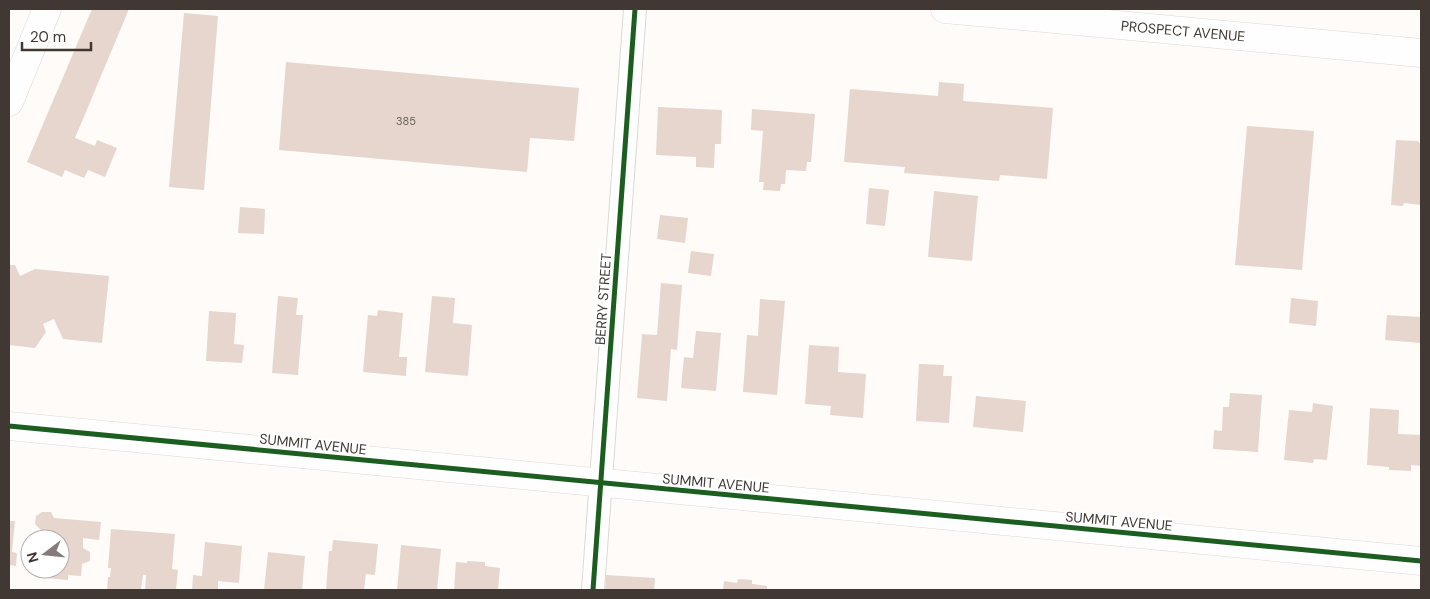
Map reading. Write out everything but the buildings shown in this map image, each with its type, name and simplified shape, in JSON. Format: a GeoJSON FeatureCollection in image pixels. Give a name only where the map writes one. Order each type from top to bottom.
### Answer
{"type":"FeatureCollection","features":[{"type":"Feature","properties":{"kind":"street"},"geometry":{"type":"LineString","coordinates":[[9,102],[47,9]]}},
{"type":"Feature","properties":{"kind":"street","name":"BERRY STREET"},"geometry":{"type":"LineString","coordinates":[[593,590],[635,9]]}},
{"type":"Feature","properties":{"kind":"street","name":"PROSPECT AVENUE"},"geometry":{"type":"LineString","coordinates":[[945,9],[1421,53]]}},
{"type":"Feature","properties":{"kind":"street","name":"SUMMIT AVENUE"},"geometry":{"type":"LineString","coordinates":[[9,426],[1421,561]]}},
{"type":"Feature","properties":{"kind":"cycle path"},"geometry":{"type":"LineString","coordinates":[[593,590],[635,9]]}},
{"type":"Feature","properties":{"kind":"cycle path"},"geometry":{"type":"LineString","coordinates":[[9,426],[1421,561]]}}]}
